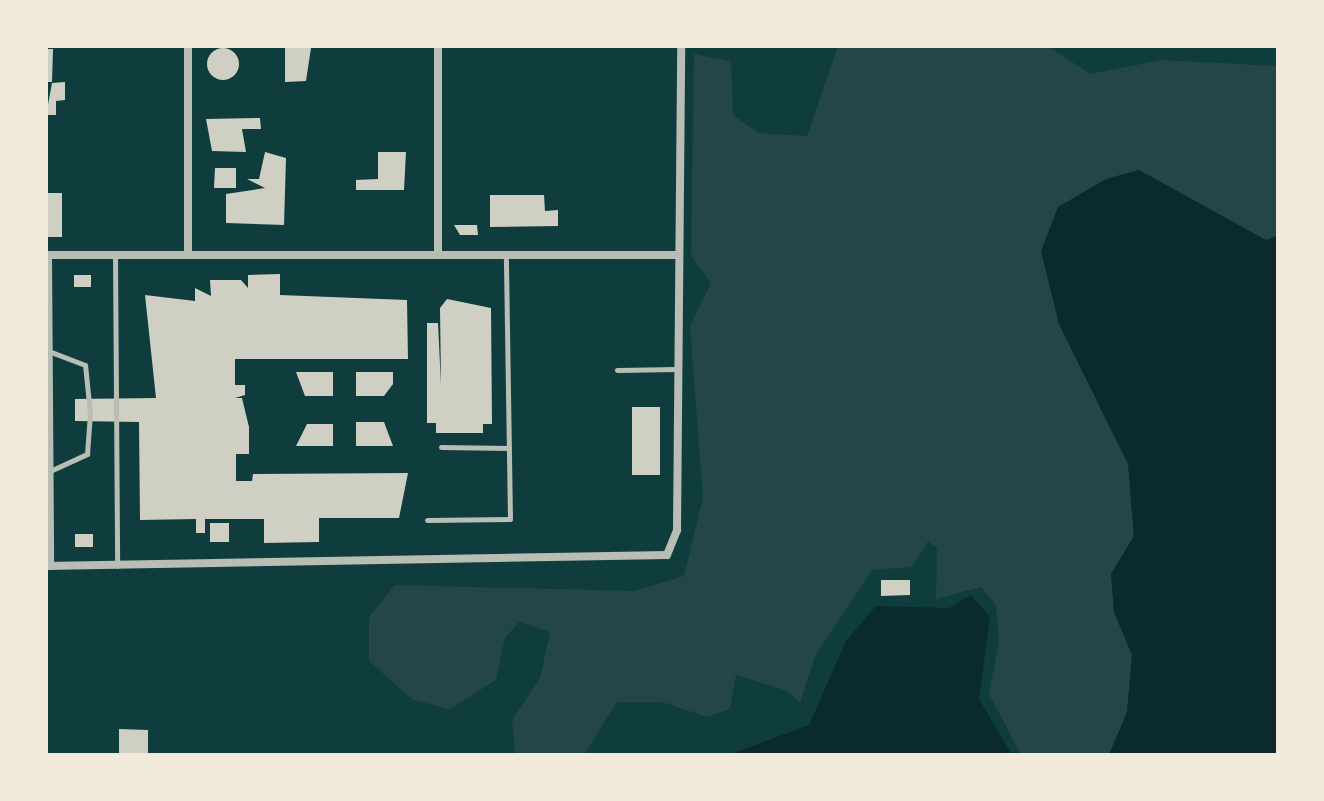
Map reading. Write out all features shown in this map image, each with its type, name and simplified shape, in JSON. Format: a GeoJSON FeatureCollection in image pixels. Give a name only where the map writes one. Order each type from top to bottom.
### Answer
{"type":"FeatureCollection","features":[{"type":"Feature","properties":{"kind":"street"},"geometry":{"type":"LineString","coordinates":[[188,46],[188,255]]}},
{"type":"Feature","properties":{"kind":"street"},"geometry":{"type":"LineString","coordinates":[[438,46],[438,251]]}},
{"type":"Feature","properties":{"kind":"street"},"geometry":{"type":"LineString","coordinates":[[678,255],[438,251],[47,255],[51,352],[48,566],[660,559],[677,537],[681,46]]}},
{"type":"Feature","properties":{"kind":"lane"},"geometry":{"type":"LineString","coordinates":[[427,520],[510,519],[506,252]]}},
{"type":"Feature","properties":{"kind":"lane"},"geometry":{"type":"LineString","coordinates":[[115,255],[117,567]]}},
{"type":"Feature","properties":{"kind":"lane"},"geometry":{"type":"LineString","coordinates":[[50,471],[87,454],[90,413],[85,365],[72,354],[51,352]]}},
{"type":"Feature","properties":{"kind":"lane"},"geometry":{"type":"LineString","coordinates":[[617,370],[678,369]]}},
{"type":"Feature","properties":{"kind":"lane"},"geometry":{"type":"LineString","coordinates":[[441,447],[509,448]]}},
{"type":"Feature","properties":{"kind":"shaded area"},"geometry":{"type":"Polygon","coordinates":[[[838,46],[1047,46],[1091,74],[1162,60],[1278,66],[1278,235],[1266,240],[1205,209],[1059,324],[1128,464],[1134,536],[1111,574],[1114,612],[1132,655],[1127,712],[1109,755],[1021,755],[989,694],[999,642],[996,605],[981,587],[936,599],[937,548],[928,541],[912,567],[872,570],[816,654],[800,703],[788,691],[736,675],[730,709],[707,717],[662,702],[617,702],[584,755],[515,755],[512,720],[540,678],[550,632],[519,622],[505,638],[496,680],[450,709],[413,700],[369,661],[369,617],[395,585],[634,591],[684,576],[703,498],[690,326],[711,283],[691,256],[694,54],[731,61],[733,115],[759,133],[807,136],[838,46]]]}},
{"type":"Feature","properties":{"kind":"shaded area"},"geometry":{"type":"Polygon","coordinates":[[[1139,170],[1266,240],[1278,235],[1278,755],[1109,755],[1127,712],[1132,655],[1114,612],[1111,574],[1134,536],[1128,464],[1059,324],[1041,251],[1058,207],[1106,179],[1139,170]]]}},
{"type":"Feature","properties":{"kind":"shaded area"},"geometry":{"type":"Polygon","coordinates":[[[971,595],[990,617],[979,699],[1012,755],[728,755],[809,725],[846,641],[876,606],[949,608],[971,595]]]}},
{"type":"Feature","properties":{"kind":"building"},"geometry":{"type":"Polygon","coordinates":[[[223,48],[234,53],[239,64],[234,75],[223,80],[212,75],[207,64],[212,53],[223,48]]]}},
{"type":"Feature","properties":{"kind":"building"},"geometry":{"type":"Polygon","coordinates":[[[285,48],[311,48],[306,81],[285,82],[285,48]]]}},
{"type":"Feature","properties":{"kind":"building"},"geometry":{"type":"Polygon","coordinates":[[[46,49],[53,49],[52,82],[46,82],[46,49]]]}},
{"type":"Feature","properties":{"kind":"building"},"geometry":{"type":"Polygon","coordinates":[[[65,82],[65,100],[56,101],[56,115],[46,115],[52,83],[65,82]]]}},
{"type":"Feature","properties":{"kind":"building"},"geometry":{"type":"Polygon","coordinates":[[[260,118],[261,129],[242,129],[246,152],[212,151],[206,119],[260,118]]]}},
{"type":"Feature","properties":{"kind":"building"},"geometry":{"type":"Polygon","coordinates":[[[265,152],[286,158],[284,225],[226,223],[226,194],[265,188],[247,179],[259,179],[265,152]]]}},
{"type":"Feature","properties":{"kind":"building"},"geometry":{"type":"Polygon","coordinates":[[[378,152],[406,152],[404,190],[356,190],[356,180],[378,179],[378,152]]]}},
{"type":"Feature","properties":{"kind":"building"},"geometry":{"type":"Polygon","coordinates":[[[215,168],[236,168],[236,188],[214,188],[215,168]]]}},
{"type":"Feature","properties":{"kind":"building"},"geometry":{"type":"Polygon","coordinates":[[[46,193],[62,193],[62,237],[46,237],[46,193]]]}},
{"type":"Feature","properties":{"kind":"building"},"geometry":{"type":"Polygon","coordinates":[[[490,195],[544,195],[545,211],[558,210],[558,226],[490,227],[490,195]]]}},
{"type":"Feature","properties":{"kind":"building"},"geometry":{"type":"Polygon","coordinates":[[[454,225],[477,225],[478,235],[460,235],[454,225]]]}},
{"type":"Feature","properties":{"kind":"building"},"geometry":{"type":"Polygon","coordinates":[[[280,274],[280,295],[407,300],[408,359],[235,359],[235,385],[245,385],[245,395],[235,398],[242,398],[249,427],[249,454],[236,454],[236,481],[252,481],[253,474],[408,473],[399,518],[319,518],[319,542],[264,543],[264,519],[205,519],[205,533],[196,533],[196,519],[140,520],[139,422],[75,421],[75,399],[156,398],[145,295],[195,301],[195,288],[211,296],[210,280],[241,280],[248,288],[248,275],[280,274]]]}},
{"type":"Feature","properties":{"kind":"building"},"geometry":{"type":"Polygon","coordinates":[[[74,275],[91,275],[91,287],[74,287],[74,275]]]}},
{"type":"Feature","properties":{"kind":"building"},"geometry":{"type":"Polygon","coordinates":[[[447,299],[491,308],[492,424],[483,424],[483,433],[436,433],[436,423],[427,423],[427,323],[438,323],[441,385],[440,308],[447,299]]]}},
{"type":"Feature","properties":{"kind":"building"},"geometry":{"type":"Polygon","coordinates":[[[296,372],[333,372],[333,396],[305,396],[296,372]]]}},
{"type":"Feature","properties":{"kind":"building"},"geometry":{"type":"Polygon","coordinates":[[[356,372],[393,372],[393,384],[384,396],[356,396],[356,372]]]}},
{"type":"Feature","properties":{"kind":"building"},"geometry":{"type":"Polygon","coordinates":[[[632,407],[660,407],[660,475],[632,475],[632,407]]]}},
{"type":"Feature","properties":{"kind":"building"},"geometry":{"type":"Polygon","coordinates":[[[356,422],[384,422],[393,446],[356,446],[356,422]]]}},
{"type":"Feature","properties":{"kind":"building"},"geometry":{"type":"Polygon","coordinates":[[[307,424],[333,424],[333,446],[296,446],[307,424]]]}},
{"type":"Feature","properties":{"kind":"building"},"geometry":{"type":"Polygon","coordinates":[[[210,523],[229,523],[229,542],[210,542],[210,523]]]}},
{"type":"Feature","properties":{"kind":"building"},"geometry":{"type":"Polygon","coordinates":[[[75,534],[93,534],[93,547],[75,547],[75,534]]]}},
{"type":"Feature","properties":{"kind":"building"},"geometry":{"type":"Polygon","coordinates":[[[881,580],[910,580],[910,595],[881,596],[881,580]]]}},
{"type":"Feature","properties":{"kind":"building"},"geometry":{"type":"Polygon","coordinates":[[[119,729],[148,730],[148,755],[119,755],[119,729]]]}}]}
